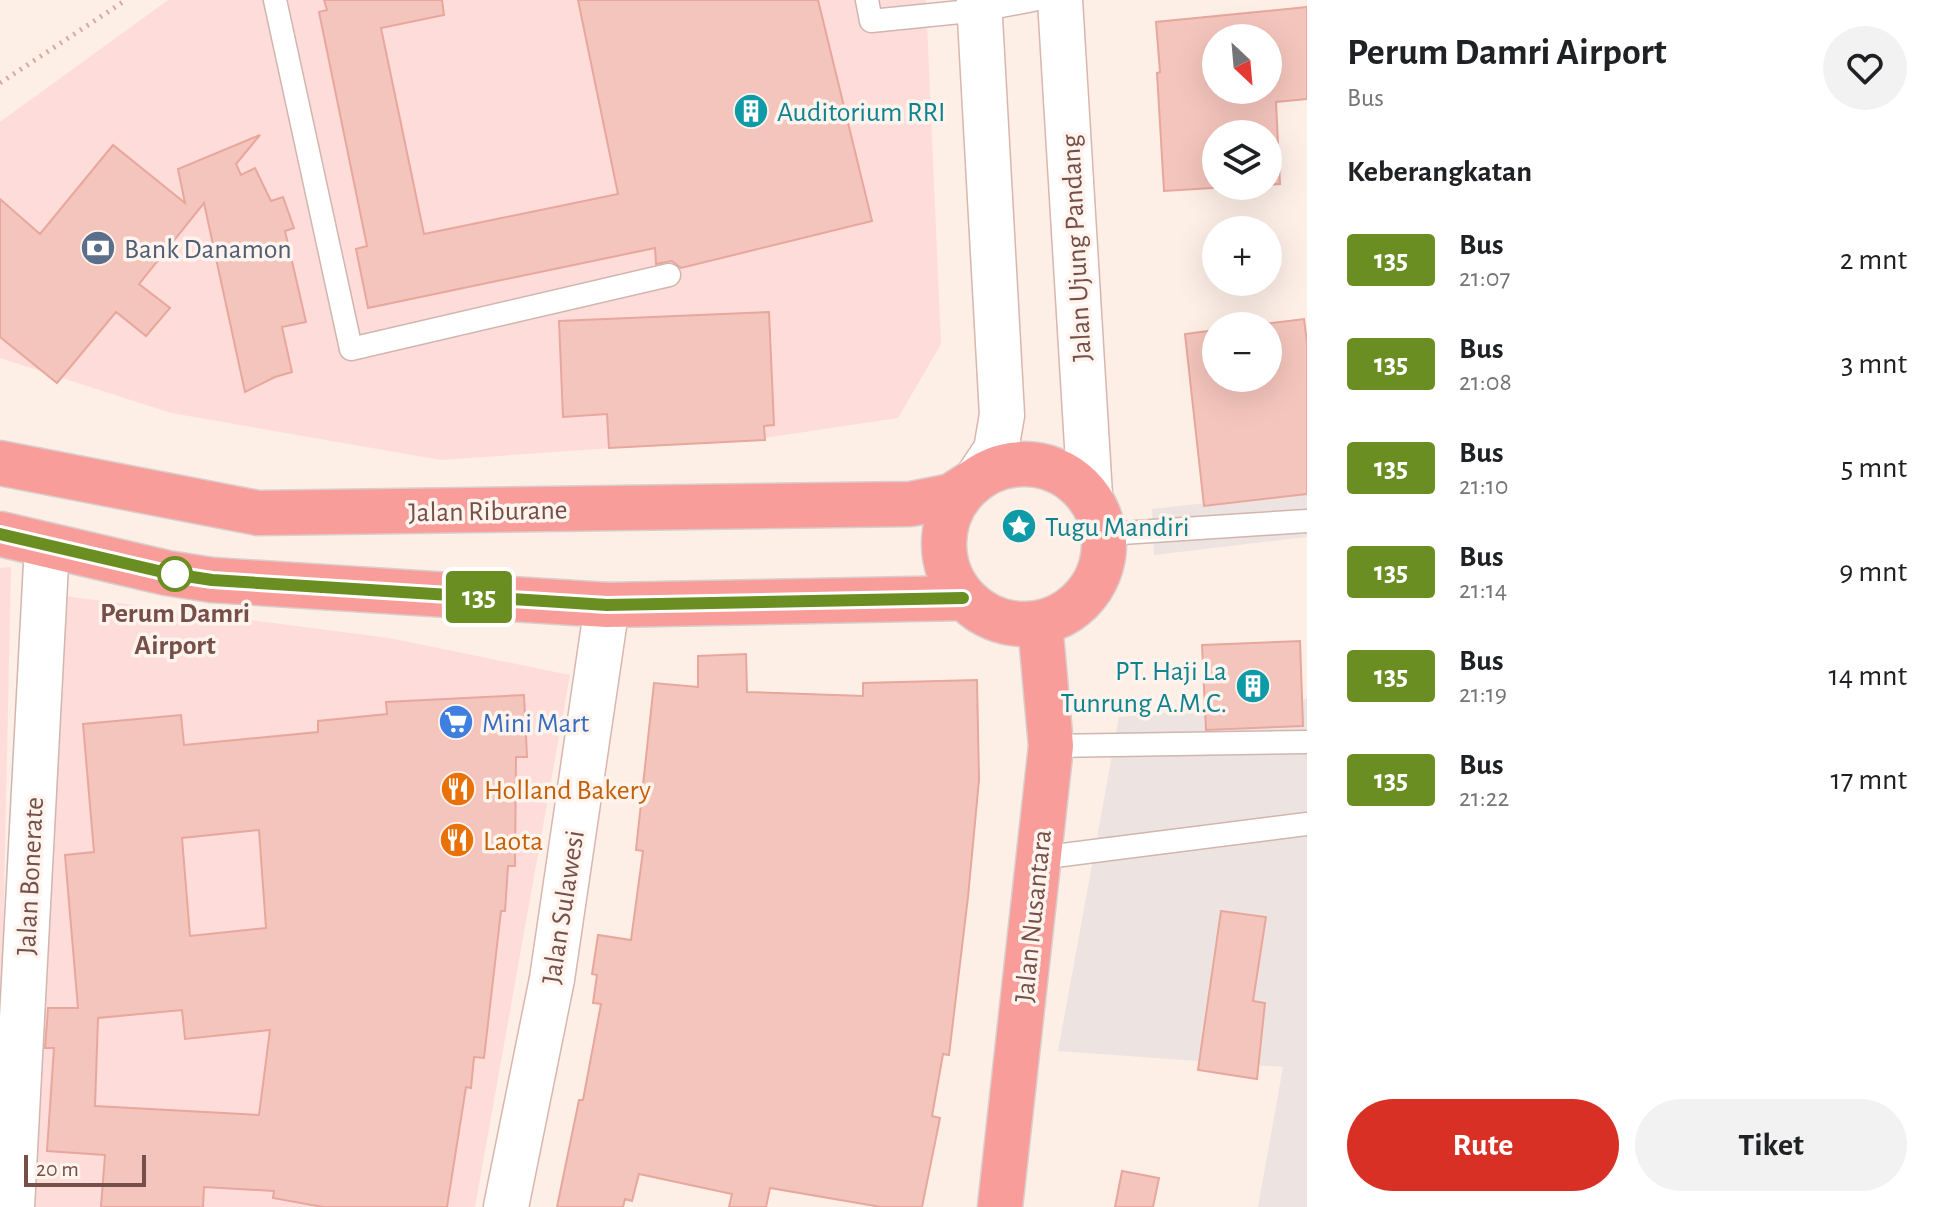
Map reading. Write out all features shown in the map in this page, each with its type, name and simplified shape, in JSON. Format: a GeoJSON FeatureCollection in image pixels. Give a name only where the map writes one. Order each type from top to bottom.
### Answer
{"type":"FeatureCollection","features":[{"type":"Feature","properties":{"kind":"highway","name":"Jalan Riburane"},"geometry":{"type":"LineString","coordinates":[[0,463],[258,513],[911,504],[951,496],[976,480]]}},
{"type":"Feature","properties":{"kind":"highway"},"geometry":{"type":"LineString","coordinates":[[1032,463],[1064,473],[1098,515],[1105,557],[1100,575],[1064,615],[1040,624],[1010,624],[984,615],[963,598],[946,567],[944,531],[955,503],[976,480],[998,468],[1032,463]]}},
{"type":"Feature","properties":{"kind":"highway"},"geometry":{"type":"LineString","coordinates":[[0,534],[167,573],[212,580],[607,605],[963,598]]}},
{"type":"Feature","properties":{"kind":"highway","name":"Jalan Nusantara"},"geometry":{"type":"LineString","coordinates":[[1000,1207],[1051,746],[1040,624]]}},
{"type":"Feature","properties":{"kind":"street","name":"Jalan Ujung Pandang"},"geometry":{"type":"LineString","coordinates":[[1060,0],[1098,515]]}},
{"type":"Feature","properties":{"kind":"street"},"geometry":{"type":"LineString","coordinates":[[976,480],[996,450],[1002,415],[979,5]]}},
{"type":"Feature","properties":{"kind":"street","name":"Jalan Bonerate"},"geometry":{"type":"LineString","coordinates":[[12,1207],[47,545]]}},
{"type":"Feature","properties":{"kind":"street","name":"Jalan Sulawesi"},"geometry":{"type":"LineString","coordinates":[[506,1207],[552,979],[607,605]]}},
{"type":"Feature","properties":{"kind":"lane"},"geometry":{"type":"LineString","coordinates":[[275,0],[351,349],[669,275]]}},
{"type":"Feature","properties":{"kind":"lane"},"geometry":{"type":"LineString","coordinates":[[867,0],[871,21],[1033,0]]}},
{"type":"Feature","properties":{"kind":"lane"},"geometry":{"type":"LineString","coordinates":[[1098,515],[1307,521]]}},
{"type":"Feature","properties":{"kind":"lane"},"geometry":{"type":"LineString","coordinates":[[1051,746],[1307,742]]}},
{"type":"Feature","properties":{"kind":"lane"},"geometry":{"type":"LineString","coordinates":[[1039,858],[1307,824]]}},
{"type":"Feature","properties":{"kind":"path"},"geometry":{"type":"LineString","coordinates":[[0,83],[126,0]]}},
{"type":"Feature","properties":{"kind":"shaded area"},"geometry":{"type":"Polygon","coordinates":[[[168,0],[926,0],[941,344],[898,418],[771,437],[441,460],[171,413],[0,358],[0,122],[168,0]]]}},
{"type":"Feature","properties":{"kind":"shaded area"},"geometry":{"type":"Polygon","coordinates":[[[1307,492],[1307,537],[1154,555],[1152,509],[1307,492]]]}},
{"type":"Feature","properties":{"kind":"shaded area"},"geometry":{"type":"Polygon","coordinates":[[[11,567],[0,1083],[0,568],[11,567]]]}},
{"type":"Feature","properties":{"kind":"shaded area"},"geometry":{"type":"Polygon","coordinates":[[[56,595],[389,638],[570,675],[475,1207],[31,1207],[56,595]]]}},
{"type":"Feature","properties":{"kind":"shaded area"},"geometry":{"type":"Polygon","coordinates":[[[1307,699],[1307,1207],[1258,1207],[1283,1067],[1058,1051],[1119,717],[1307,699]]]}},
{"type":"Feature","properties":{"kind":"building"},"geometry":{"type":"Polygon","coordinates":[[[324,0],[442,0],[444,15],[381,28],[424,234],[618,194],[578,0],[818,0],[872,221],[681,268],[672,261],[656,264],[655,248],[368,308],[356,249],[367,246],[319,12],[327,10],[324,0]]]}},
{"type":"Feature","properties":{"kind":"building"},"geometry":{"type":"Polygon","coordinates":[[[1307,7],[1307,99],[1282,101],[1282,24],[1202,24],[1202,104],[1276,104],[1277,120],[1202,120],[1202,189],[1164,191],[1157,73],[1160,72],[1156,22],[1307,7]]]}},
{"type":"Feature","properties":{"kind":"building"},"geometry":{"type":"Polygon","coordinates":[[[260,135],[236,164],[241,175],[255,168],[271,201],[283,197],[294,228],[285,231],[306,322],[282,327],[292,372],[245,392],[204,203],[139,284],[170,308],[146,336],[116,312],[57,383],[0,337],[0,199],[40,234],[113,145],[185,203],[178,169],[260,135]]]}},
{"type":"Feature","properties":{"kind":"building"},"geometry":{"type":"Polygon","coordinates":[[[769,312],[774,425],[764,426],[765,440],[609,448],[607,414],[563,417],[559,321],[769,312]]]}},
{"type":"Feature","properties":{"kind":"building"},"geometry":{"type":"Polygon","coordinates":[[[1304,319],[1307,342],[1307,494],[1204,506],[1185,334],[1202,332],[1202,392],[1282,392],[1282,322],[1304,319]]]}},
{"type":"Feature","properties":{"kind":"building","name":"PT. Haji La Tunrung A.M.C."},"geometry":{"type":"Polygon","coordinates":[[[1300,641],[1303,726],[1206,730],[1202,645],[1300,641]]]}},
{"type":"Feature","properties":{"kind":"building"},"geometry":{"type":"Polygon","coordinates":[[[746,654],[747,692],[863,696],[863,683],[977,680],[979,780],[968,897],[949,1055],[943,1054],[932,1116],[940,1118],[922,1207],[881,1207],[770,1188],[766,1207],[729,1207],[732,1194],[639,1174],[632,1201],[625,1199],[623,1207],[557,1207],[579,1100],[583,1100],[601,1004],[593,1003],[597,975],[592,974],[598,935],[631,940],[643,851],[636,850],[654,683],[698,687],[698,656],[746,654]]]}},
{"type":"Feature","properties":{"kind":"building"},"geometry":{"type":"Polygon","coordinates":[[[524,695],[527,757],[516,757],[515,866],[508,866],[505,911],[501,911],[484,1058],[474,1057],[471,1088],[466,1087],[447,1207],[323,1207],[273,1198],[274,1191],[204,1187],[203,1207],[101,1207],[105,1155],[47,1151],[54,1048],[45,1048],[48,1008],[78,1008],[65,855],[94,852],[83,724],[181,715],[184,745],[318,732],[318,721],[387,714],[386,702],[524,695]],[[259,830],[182,838],[190,936],[266,928],[259,830]],[[182,1010],[98,1018],[95,1106],[259,1115],[270,1030],[185,1039],[182,1010]]]}},
{"type":"Feature","properties":{"kind":"building"},"geometry":{"type":"Polygon","coordinates":[[[1221,911],[1266,917],[1253,1001],[1265,1003],[1257,1079],[1198,1070],[1221,911]]]}},
{"type":"Feature","properties":{"kind":"building"},"geometry":{"type":"Polygon","coordinates":[[[1122,1171],[1159,1178],[1153,1207],[1115,1207],[1122,1171]]]}},
{"type":"Feature","properties":{"kind":"bus line","name":"135"},"geometry":{"type":"LineString","coordinates":[[0,534],[167,573],[212,580],[607,605],[963,598]]}},
{"type":"Feature","properties":{"kind":"place","name":"Auditorium RRI"},"geometry":{"type":"Point","coordinates":[751,111]}},
{"type":"Feature","properties":{"kind":"place","name":"Bank Danamon"},"geometry":{"type":"Point","coordinates":[98,248]}},
{"type":"Feature","properties":{"kind":"place","name":"Tugu Mandiri"},"geometry":{"type":"Point","coordinates":[1019,526]}},
{"type":"Feature","properties":{"kind":"place","name":"Perum Damri Airport"},"geometry":{"type":"Point","coordinates":[175,574]}},
{"type":"Feature","properties":{"kind":"place","name":"PT. Haji La Tunrung A.M.C."},"geometry":{"type":"Point","coordinates":[1253,686]}},
{"type":"Feature","properties":{"kind":"place","name":"Mini Mart"},"geometry":{"type":"Point","coordinates":[456,722]}},
{"type":"Feature","properties":{"kind":"place","name":"Holland Bakery"},"geometry":{"type":"Point","coordinates":[458,789]}},
{"type":"Feature","properties":{"kind":"place","name":"Laota"},"geometry":{"type":"Point","coordinates":[457,840]}}]}
